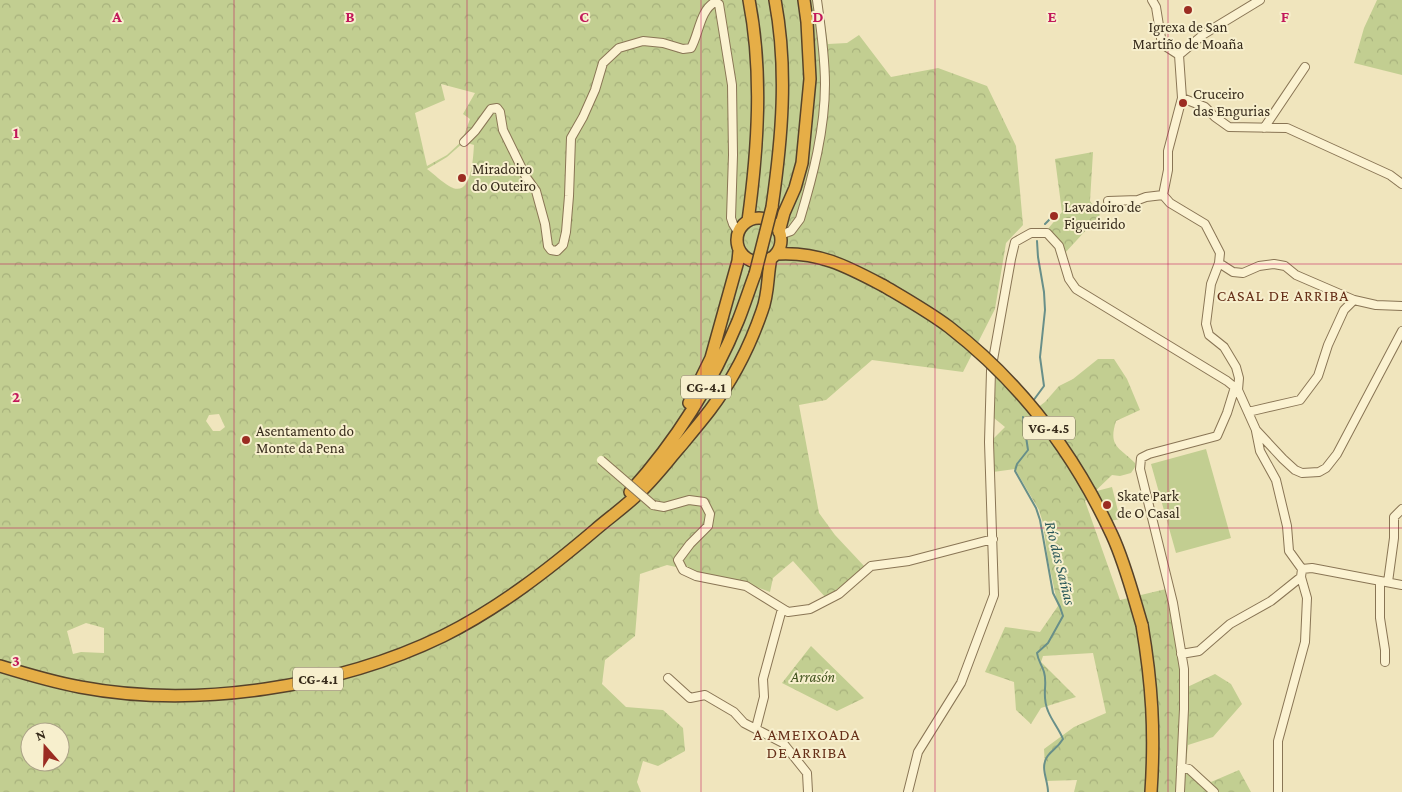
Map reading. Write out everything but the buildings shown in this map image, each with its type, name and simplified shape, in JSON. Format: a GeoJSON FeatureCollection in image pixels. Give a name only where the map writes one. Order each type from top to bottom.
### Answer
{"type":"FeatureCollection","features":[{"type":"Feature","properties":{"kind":"highway"},"geometry":{"type":"LineString","coordinates":[[748,221],[757,114],[758,67],[749,0]]}},
{"type":"Feature","properties":{"kind":"highway","name":"CG-4.1"},"geometry":{"type":"LineString","coordinates":[[0,666],[82,687],[202,696],[272,688],[335,675],[398,655],[443,636],[496,606],[550,568],[599,527],[662,455],[679,431],[715,372],[738,321],[755,274],[772,207],[780,150],[783,100],[782,54],[775,0]]}},
{"type":"Feature","properties":{"kind":"highway"},"geometry":{"type":"LineString","coordinates":[[599,527],[640,493],[711,409],[741,361],[762,311],[784,213],[795,188],[802,163],[810,78],[804,0]]}},
{"type":"Feature","properties":{"kind":"highway"},"geometry":{"type":"LineString","coordinates":[[635,486],[686,409],[711,358],[738,261],[738,232],[742,225],[755,218],[763,218],[776,226],[780,236],[791,248],[803,254]]}},
{"type":"Feature","properties":{"kind":"highway"},"geometry":{"type":"LineString","coordinates":[[739,251],[748,260],[754,262],[760,262],[774,256],[803,254]]}},
{"type":"Feature","properties":{"kind":"highway","name":"VG-4.5"},"geometry":{"type":"LineString","coordinates":[[803,254],[835,262],[884,286],[948,326],[997,369],[1044,421],[1082,476],[1124,564],[1142,625],[1151,684],[1153,720],[1151,792]]}},
{"type":"Feature","properties":{"kind":"street"},"geometry":{"type":"LineString","coordinates":[[780,236],[792,230],[800,219],[821,135],[825,84],[822,31],[817,0]]}},
{"type":"Feature","properties":{"kind":"street"},"geometry":{"type":"LineString","coordinates":[[1152,0],[1156,7],[1162,44],[1178,55]]}},
{"type":"Feature","properties":{"kind":"street"},"geometry":{"type":"LineString","coordinates":[[1178,55],[1204,34],[1260,0]]}},
{"type":"Feature","properties":{"kind":"street"},"geometry":{"type":"LineString","coordinates":[[464,142],[475,131],[491,109],[497,108],[500,112],[503,130],[526,177],[536,191],[545,224],[548,246],[550,250],[558,251],[563,245],[566,232],[571,138],[595,90],[603,63],[619,48],[643,41],[663,43],[683,49],[691,48],[710,4],[715,2],[719,4],[732,85],[733,155],[731,218],[738,232]]}},
{"type":"Feature","properties":{"kind":"street"},"geometry":{"type":"LineString","coordinates":[[1163,195],[1168,170],[1168,151],[1182,98],[1178,55]]}},
{"type":"Feature","properties":{"kind":"street"},"geometry":{"type":"LineString","coordinates":[[1264,128],[1305,67]]}},
{"type":"Feature","properties":{"kind":"street"},"geometry":{"type":"LineString","coordinates":[[1182,98],[1205,107],[1229,127],[1287,128],[1390,175],[1402,184]]}},
{"type":"Feature","properties":{"kind":"street"},"geometry":{"type":"LineString","coordinates":[[1108,201],[1138,200],[1163,195]]}},
{"type":"Feature","properties":{"kind":"street"},"geometry":{"type":"LineString","coordinates":[[1163,195],[1170,203],[1205,224],[1220,252],[1220,263],[1212,284],[1206,324],[1209,335],[1224,347],[1240,378],[1217,436],[1149,454],[1141,458],[1140,469],[1173,603],[1184,677],[1180,792]]}},
{"type":"Feature","properties":{"kind":"street"},"geometry":{"type":"LineString","coordinates":[[908,792],[918,752],[961,683],[994,595],[989,442],[991,371],[1015,242],[1031,233],[1047,233],[1060,246],[1069,279],[1076,289],[1227,381],[1243,399],[1256,430],[1260,451],[1276,480],[1287,526],[1290,551],[1302,573],[1307,598],[1304,642],[1278,741],[1278,792]]}},
{"type":"Feature","properties":{"kind":"street"},"geometry":{"type":"LineString","coordinates":[[1220,263],[1232,272],[1243,273],[1259,266],[1274,264],[1285,266],[1296,275],[1354,300],[1376,305],[1402,306]]}},
{"type":"Feature","properties":{"kind":"street"},"geometry":{"type":"LineString","coordinates":[[1248,412],[1300,400],[1318,376],[1328,346],[1344,310],[1354,300]]}},
{"type":"Feature","properties":{"kind":"street"},"geometry":{"type":"LineString","coordinates":[[1256,430],[1290,467],[1302,473],[1319,472],[1326,468],[1337,454],[1402,331]]}},
{"type":"Feature","properties":{"kind":"street"},"geometry":{"type":"LineString","coordinates":[[601,460],[653,505],[664,507],[689,500],[704,502],[710,514],[708,526],[690,544],[678,560],[682,570],[696,576],[746,586],[788,612],[810,609],[839,594],[871,566],[909,561],[993,539]]}},
{"type":"Feature","properties":{"kind":"street"},"geometry":{"type":"LineString","coordinates":[[1384,662],[1385,650],[1380,618],[1384,582],[1394,538],[1394,517],[1402,509]]}},
{"type":"Feature","properties":{"kind":"street"},"geometry":{"type":"LineString","coordinates":[[1181,654],[1199,651],[1230,624],[1271,601],[1302,573],[1312,568],[1402,585]]}},
{"type":"Feature","properties":{"kind":"street"},"geometry":{"type":"LineString","coordinates":[[756,728],[764,697],[763,679],[782,609]]}},
{"type":"Feature","properties":{"kind":"street"},"geometry":{"type":"LineString","coordinates":[[668,678],[690,698],[705,695],[734,712],[744,723],[783,743],[807,773],[808,792]]}},
{"type":"Feature","properties":{"kind":"street"},"geometry":{"type":"LineString","coordinates":[[1181,767],[1189,770],[1214,792]]}},
{"type":"Feature","properties":{"kind":"green space"},"geometry":{"type":"Polygon","coordinates":[[[0,0],[821,0],[828,44],[847,43],[859,35],[891,77],[938,68],[987,86],[1016,146],[1023,225],[1006,243],[995,309],[963,372],[872,360],[826,400],[799,405],[819,513],[835,535],[865,567],[826,598],[793,561],[773,578],[770,592],[740,581],[667,565],[640,574],[635,636],[605,660],[602,684],[626,707],[663,710],[683,728],[685,751],[658,766],[643,761],[637,782],[641,792],[0,792],[0,0]],[[441,84],[445,100],[415,113],[427,166],[447,155],[462,141],[470,119],[463,114],[475,93],[441,84]],[[464,142],[447,157],[427,169],[449,186],[457,189],[467,183],[472,167],[474,145],[464,142]],[[219,414],[209,415],[206,421],[213,431],[220,431],[225,427],[219,414]],[[86,623],[67,631],[73,654],[81,652],[104,653],[104,628],[86,623]]]}},
{"type":"Feature","properties":{"kind":"green space"},"geometry":{"type":"Polygon","coordinates":[[[1377,0],[1402,0],[1402,75],[1354,63],[1364,28],[1377,0]]]}},
{"type":"Feature","properties":{"kind":"green space"},"geometry":{"type":"Polygon","coordinates":[[[1093,152],[1090,201],[1100,215],[1064,254],[1047,230],[1062,212],[1055,159],[1093,152]]]}},
{"type":"Feature","properties":{"kind":"green space"},"geometry":{"type":"Polygon","coordinates":[[[1098,359],[1114,359],[1127,379],[1140,410],[1116,421],[1113,436],[1116,446],[1135,463],[1135,467],[1131,473],[1120,476],[1112,475],[1085,501],[1120,600],[1166,589],[1177,639],[1181,690],[1215,674],[1231,684],[1242,704],[1213,737],[1188,745],[1186,764],[1211,782],[1239,770],[1251,792],[1074,792],[1077,780],[1046,781],[1044,749],[1074,727],[1106,713],[1093,653],[1043,656],[1041,662],[1076,697],[1041,708],[1031,724],[1016,710],[1014,682],[985,672],[1005,627],[1040,632],[1058,606],[1039,510],[1015,469],[993,472],[992,440],[1005,427],[994,418],[996,371],[1033,411],[1045,402],[1059,386],[1073,379],[1098,359]]]}},
{"type":"Feature","properties":{"kind":"green space"},"geometry":{"type":"Polygon","coordinates":[[[1206,449],[1231,538],[1176,553],[1151,464],[1206,449]]]}},
{"type":"Feature","properties":{"kind":"green space","name":"Skate Park de O Casal"},"geometry":{"type":"Polygon","coordinates":[[[1112,487],[1120,519],[1101,523],[1093,492],[1112,487]]]}},
{"type":"Feature","properties":{"kind":"green space","name":"Arrasón"},"geometry":{"type":"Polygon","coordinates":[[[811,646],[864,698],[837,711],[782,683],[811,646]]]}},
{"type":"Feature","properties":{"kind":"waterway","name":"Río das Saíñas"},"geometry":{"type":"LineString","coordinates":[[1045,224],[1050,219]]}},
{"type":"Feature","properties":{"kind":"waterway","name":"Río das Saíñas"},"geometry":{"type":"LineString","coordinates":[[1033,401],[1044,386],[1040,357],[1045,310],[1037,241]]}},
{"type":"Feature","properties":{"kind":"waterway","name":"Río das Saíñas"},"geometry":{"type":"LineString","coordinates":[[1023,417],[1028,450],[1017,464],[1015,471],[1036,508],[1040,520],[1053,593],[1063,616],[1048,643],[1037,653],[1045,677],[1046,705],[1063,739],[1045,761],[1044,770],[1048,792]]}},
{"type":"Feature","properties":{"kind":"place","name":"Igrexa de San Martiño de Moaña"},"geometry":{"type":"Point","coordinates":[1188,10]}},
{"type":"Feature","properties":{"kind":"place","name":"Cruceiro das Engurias"},"geometry":{"type":"Point","coordinates":[1183,103]}},
{"type":"Feature","properties":{"kind":"place","name":"Miradoiro do Outeiro"},"geometry":{"type":"Point","coordinates":[462,178]}},
{"type":"Feature","properties":{"kind":"place","name":"Lavadoiro de Figueirido"},"geometry":{"type":"Point","coordinates":[1054,216]}},
{"type":"Feature","properties":{"kind":"place","name":"Asentamento do Monte da Pena"},"geometry":{"type":"Point","coordinates":[246,440]}},
{"type":"Feature","properties":{"kind":"place","name":"Skate Park de O Casal"},"geometry":{"type":"Point","coordinates":[1107,505]}},
{"type":"Feature","properties":{"kind":"district","name":"CASAL DE ARRIBA"},"geometry":{"type":"Point","coordinates":[1283,295]}},
{"type":"Feature","properties":{"kind":"district","name":"A AMEIXOADA DE ARRIBA"},"geometry":{"type":"Point","coordinates":[807,743]}}]}
